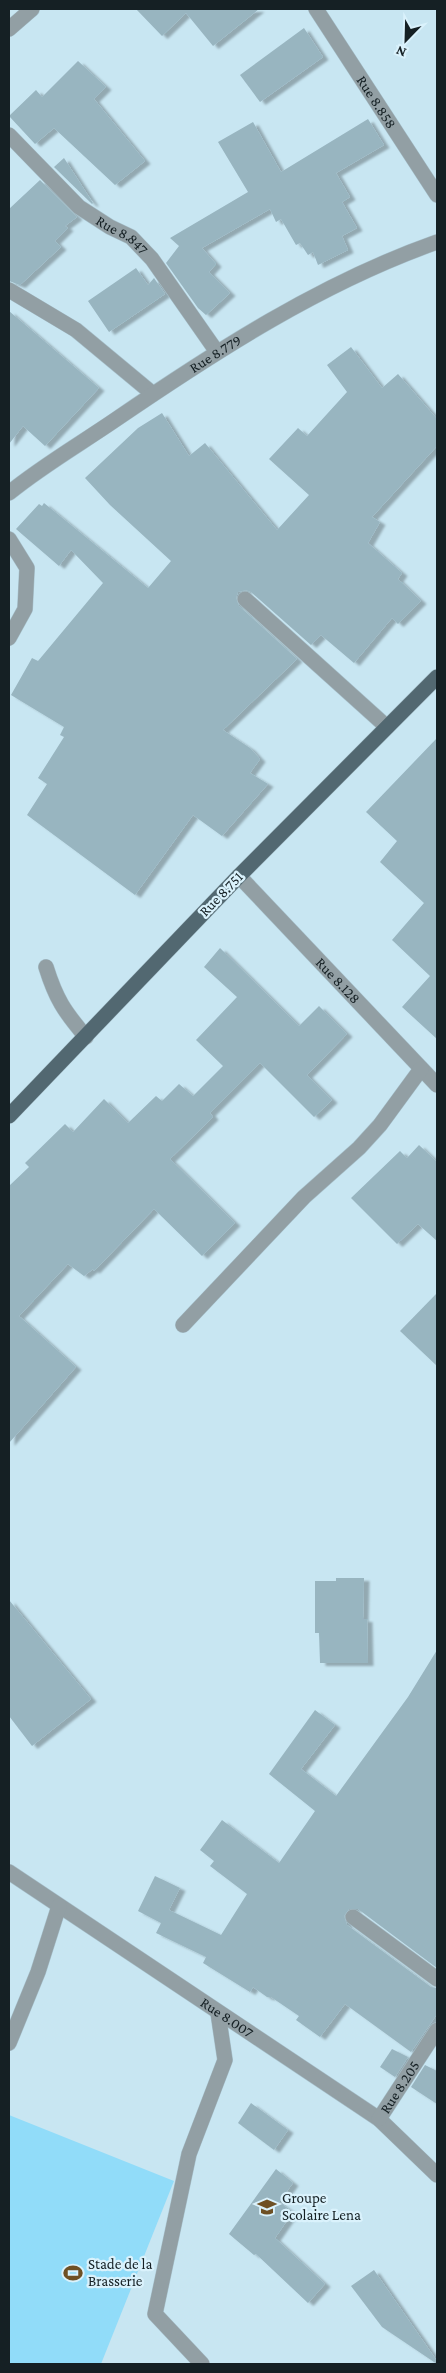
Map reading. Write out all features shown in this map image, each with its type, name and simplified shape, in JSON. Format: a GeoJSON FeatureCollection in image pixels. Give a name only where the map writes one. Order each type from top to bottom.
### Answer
{"type":"FeatureCollection","features":[{"type":"Feature","properties":{"kind":"main road","name":"Rue 8.751"},"geometry":{"type":"LineString","coordinates":[[9,1116],[239,876],[437,676]]}},
{"type":"Feature","properties":{"kind":"street"},"geometry":{"type":"LineString","coordinates":[[9,28],[32,9]]}},
{"type":"Feature","properties":{"kind":"street","name":"Rue 8.858"},"geometry":{"type":"LineString","coordinates":[[316,9],[437,195]]}},
{"type":"Feature","properties":{"kind":"street","name":"Rue 8.847"},"geometry":{"type":"LineString","coordinates":[[9,135],[79,207],[131,237],[152,259],[217,352]]}},
{"type":"Feature","properties":{"kind":"street","name":"Rue 8.779"},"geometry":{"type":"LineString","coordinates":[[9,493],[217,352],[315,296],[394,257],[437,242]]}},
{"type":"Feature","properties":{"kind":"street"},"geometry":{"type":"LineString","coordinates":[[9,290],[76,330],[153,394]]}},
{"type":"Feature","properties":{"kind":"street"},"geometry":{"type":"LineString","coordinates":[[9,538],[27,568],[25,609],[9,638]]}},
{"type":"Feature","properties":{"kind":"street"},"geometry":{"type":"LineString","coordinates":[[245,599],[387,727]]}},
{"type":"Feature","properties":{"kind":"street","name":"Rue 8.128"},"geometry":{"type":"LineString","coordinates":[[239,876],[437,1085]]}},
{"type":"Feature","properties":{"kind":"street"},"geometry":{"type":"LineString","coordinates":[[46,967],[54,993],[64,1010],[86,1036]]}},
{"type":"Feature","properties":{"kind":"street"},"geometry":{"type":"LineString","coordinates":[[183,1325],[304,1197],[380,1125],[421,1069]]}},
{"type":"Feature","properties":{"kind":"street","name":"Rue 8.007"},"geometry":{"type":"LineString","coordinates":[[9,1872],[379,2119],[437,2175]]}},
{"type":"Feature","properties":{"kind":"street"},"geometry":{"type":"LineString","coordinates":[[9,2042],[38,1972],[59,1906]]}},
{"type":"Feature","properties":{"kind":"street"},"geometry":{"type":"LineString","coordinates":[[354,1917],[437,1979]]}},
{"type":"Feature","properties":{"kind":"street"},"geometry":{"type":"LineString","coordinates":[[202,2364],[155,2314],[189,2154],[225,2060],[218,2013]]}},
{"type":"Feature","properties":{"kind":"street","name":"Rue 8.205"},"geometry":{"type":"LineString","coordinates":[[379,2119],[437,2030]]}},
{"type":"Feature","properties":{"kind":"shaded area","name":"Stade de la Brasserie"},"geometry":{"type":"Polygon","coordinates":[[[9,2115],[174,2181],[101,2364],[9,2364],[9,2115]]]}},
{"type":"Feature","properties":{"kind":"building"},"geometry":{"type":"Polygon","coordinates":[[[136,9],[259,9],[213,46],[186,13],[162,36],[136,9]]]}},
{"type":"Feature","properties":{"kind":"building"},"geometry":{"type":"Polygon","coordinates":[[[304,28],[323,57],[260,102],[240,75],[304,28]]]}},
{"type":"Feature","properties":{"kind":"building"},"geometry":{"type":"Polygon","coordinates":[[[78,61],[106,87],[94,99],[145,161],[115,185],[54,128],[35,144],[9,116],[36,90],[42,97],[78,61]]]}},
{"type":"Feature","properties":{"kind":"building"},"geometry":{"type":"Polygon","coordinates":[[[368,119],[384,145],[336,173],[350,197],[342,202],[357,228],[342,236],[348,250],[318,265],[313,252],[308,255],[300,243],[296,245],[281,219],[276,222],[270,209],[202,248],[216,264],[209,272],[230,293],[206,315],[198,308],[166,263],[179,246],[170,238],[248,192],[218,142],[253,122],[281,172],[368,119]]]}},
{"type":"Feature","properties":{"kind":"building"},"geometry":{"type":"Polygon","coordinates":[[[64,158],[93,203],[92,204],[54,167],[64,158]]]}},
{"type":"Feature","properties":{"kind":"building"},"geometry":{"type":"Polygon","coordinates":[[[40,180],[77,217],[65,226],[68,228],[55,241],[61,247],[20,285],[9,281],[9,209],[40,180]]]}},
{"type":"Feature","properties":{"kind":"building"},"geometry":{"type":"Polygon","coordinates":[[[136,268],[148,285],[154,278],[165,294],[109,332],[88,301],[136,268]]]}},
{"type":"Feature","properties":{"kind":"building"},"geometry":{"type":"Polygon","coordinates":[[[9,311],[99,388],[45,446],[23,426],[9,444],[9,311]]]}},
{"type":"Feature","properties":{"kind":"building"},"geometry":{"type":"Polygon","coordinates":[[[351,347],[382,388],[398,374],[437,419],[437,446],[372,517],[380,522],[368,543],[402,573],[398,579],[421,601],[398,624],[392,618],[354,663],[321,635],[311,645],[251,592],[246,590],[238,592],[236,598],[239,606],[297,659],[223,730],[250,748],[260,759],[250,773],[268,784],[222,836],[193,815],[135,895],[27,815],[47,784],[38,778],[64,737],[60,735],[64,727],[11,695],[32,658],[38,661],[103,583],[71,550],[59,566],[16,529],[39,504],[42,506],[44,503],[148,588],[171,561],[110,505],[85,478],[138,428],[162,413],[189,456],[205,443],[277,530],[309,495],[269,459],[298,428],[307,436],[347,392],[327,365],[351,347]]]}},
{"type":"Feature","properties":{"kind":"building"},"geometry":{"type":"Polygon","coordinates":[[[437,738],[437,1039],[402,1007],[430,976],[392,940],[424,903],[380,862],[397,841],[366,812],[437,738]]]}},
{"type":"Feature","properties":{"kind":"building"},"geometry":{"type":"Polygon","coordinates":[[[220,948],[299,1026],[319,1006],[347,1034],[307,1075],[332,1100],[314,1117],[260,1063],[210,1113],[213,1117],[170,1159],[235,1223],[202,1256],[154,1209],[94,1271],[93,1269],[84,1276],[68,1264],[19,1316],[76,1367],[9,1443],[9,1186],[29,1167],[25,1163],[65,1124],[73,1132],[104,1099],[128,1123],[156,1096],[162,1101],[179,1084],[193,1096],[223,1066],[196,1040],[237,997],[204,967],[220,948]]]}},
{"type":"Feature","properties":{"kind":"building"},"geometry":{"type":"Polygon","coordinates":[[[419,1145],[437,1162],[437,1241],[418,1224],[397,1244],[351,1198],[400,1151],[407,1158],[419,1145]]]}},
{"type":"Feature","properties":{"kind":"building"},"geometry":{"type":"Polygon","coordinates":[[[437,1293],[437,1366],[400,1331],[437,1293]]]}},
{"type":"Feature","properties":{"kind":"building"},"geometry":{"type":"Polygon","coordinates":[[[336,1578],[364,1578],[363,1619],[367,1619],[368,1663],[320,1663],[319,1633],[315,1633],[315,1581],[336,1581],[336,1578]]]}},
{"type":"Feature","properties":{"kind":"building"},"geometry":{"type":"Polygon","coordinates":[[[9,1600],[91,1699],[32,1746],[9,1716],[9,1600]]]}},
{"type":"Feature","properties":{"kind":"building"},"geometry":{"type":"Polygon","coordinates":[[[437,1650],[437,1968],[358,1909],[349,1909],[344,1916],[347,1925],[431,1987],[437,1988],[437,2014],[411,2052],[345,2004],[320,2037],[296,2020],[299,2016],[271,1997],[267,1997],[253,1987],[250,1992],[203,1963],[206,1957],[156,1933],[161,1923],[138,1911],[155,1876],[180,1888],[169,1910],[221,1935],[247,1894],[210,1866],[214,1861],[200,1850],[222,1820],[279,1863],[315,1811],[269,1774],[315,1710],[335,1725],[301,1769],[336,1796],[408,1697],[437,1650]]]}},
{"type":"Feature","properties":{"kind":"building"},"geometry":{"type":"Polygon","coordinates":[[[392,2049],[408,2057],[395,2077],[380,2067],[392,2049]]]}},
{"type":"Feature","properties":{"kind":"building"},"geometry":{"type":"Polygon","coordinates":[[[425,2065],[437,2071],[437,2104],[411,2087],[425,2065]]]}},
{"type":"Feature","properties":{"kind":"building"},"geometry":{"type":"Polygon","coordinates":[[[251,2103],[288,2130],[274,2150],[238,2123],[251,2103]]]}},
{"type":"Feature","properties":{"kind":"building"},"geometry":{"type":"Polygon","coordinates":[[[276,2169],[293,2183],[279,2202],[293,2212],[275,2238],[325,2284],[308,2303],[256,2254],[254,2255],[229,2234],[276,2169]]]}},
{"type":"Feature","properties":{"kind":"building"},"geometry":{"type":"Polygon","coordinates":[[[374,2270],[437,2361],[437,2364],[382,2327],[351,2286],[374,2270]]]}},
{"type":"Feature","properties":{"kind":"place","name":"Groupe Scolaire Lena"},"geometry":{"type":"Point","coordinates":[267,2207]}},
{"type":"Feature","properties":{"kind":"place","name":"Stade de la Brasserie"},"geometry":{"type":"Point","coordinates":[73,2273]}}]}
